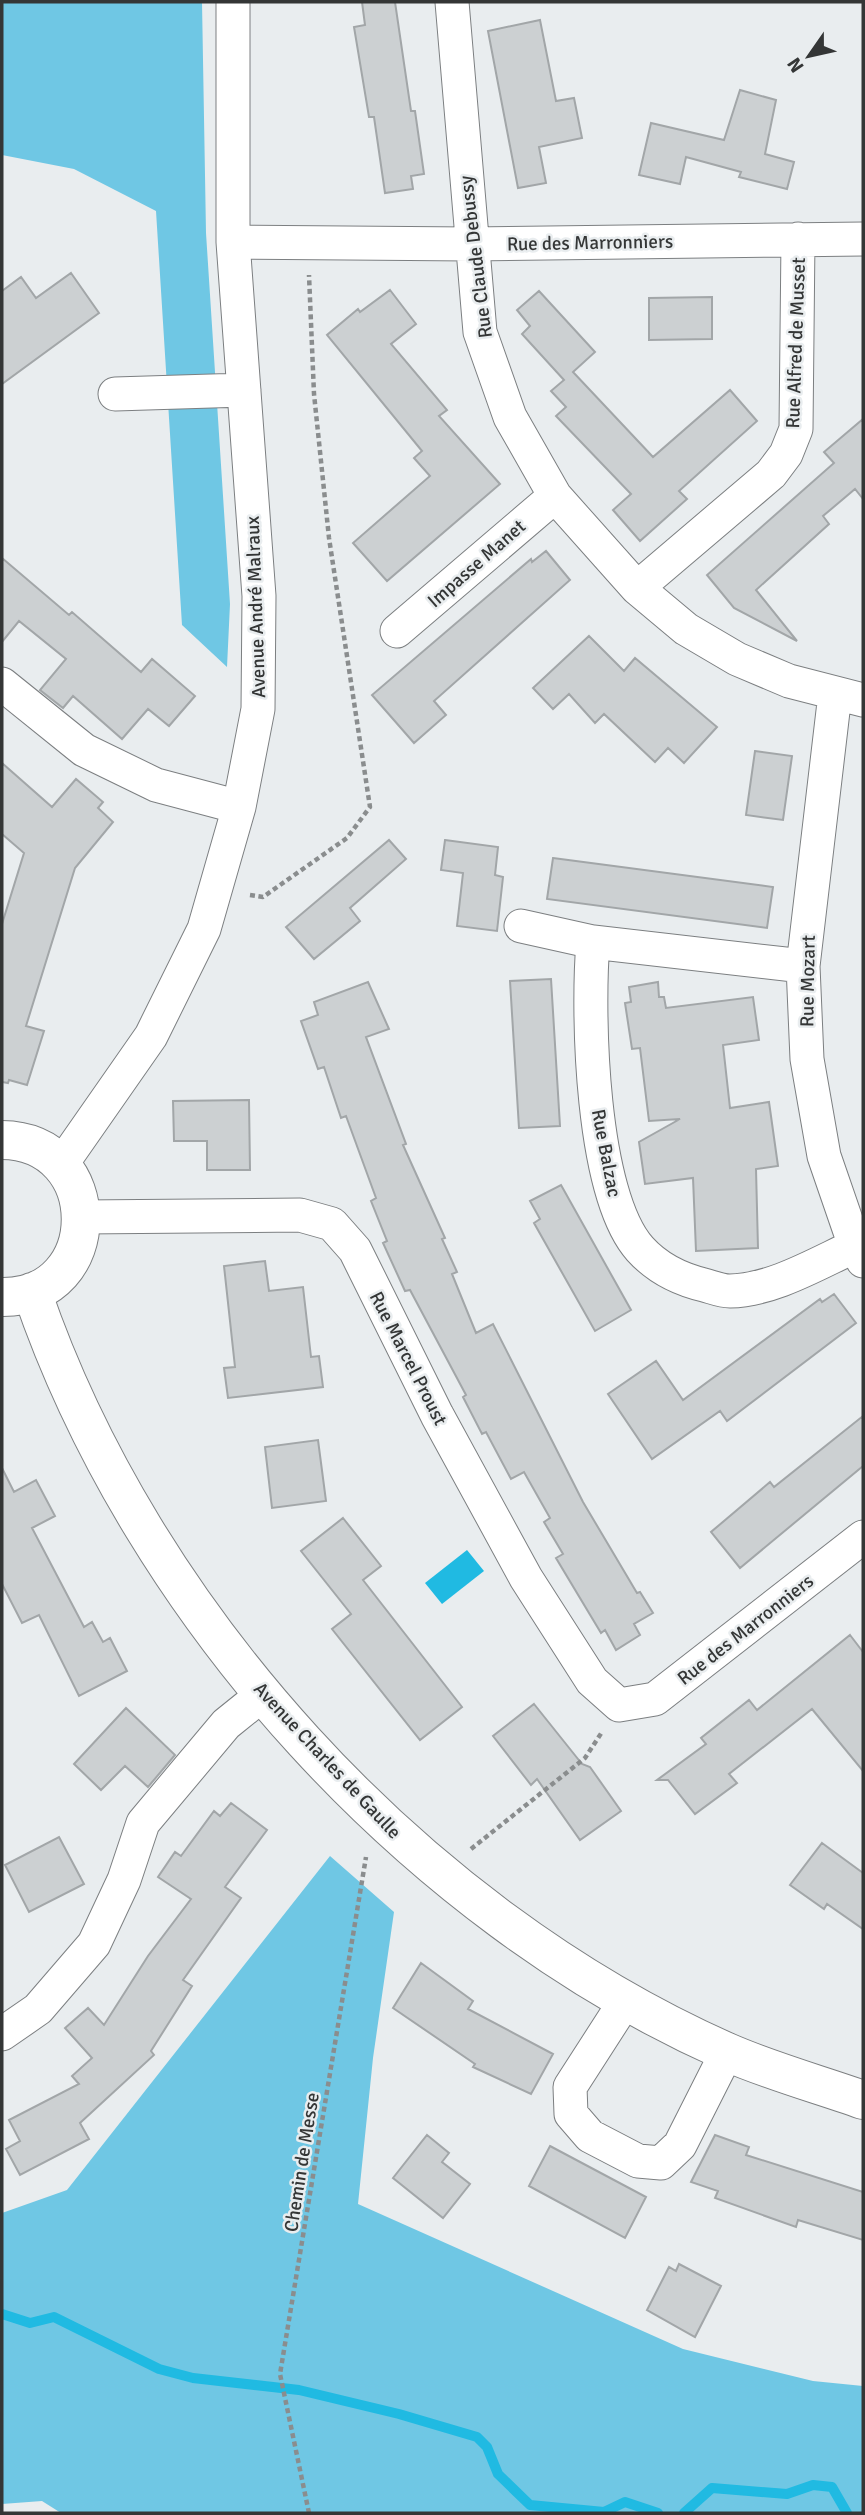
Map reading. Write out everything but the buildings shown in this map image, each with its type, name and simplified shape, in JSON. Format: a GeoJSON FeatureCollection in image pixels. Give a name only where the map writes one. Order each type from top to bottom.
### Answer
{"type":"FeatureCollection","features":[{"type":"Feature","properties":{"kind":"street","name":"Avenue André Malraux"},"geometry":{"type":"LineString","coordinates":[[61,1165],[151,1037],[204,929],[239,807],[258,709],[259,596],[233,242],[233,2]]}},
{"type":"Feature","properties":{"kind":"street","name":"Rue Claude Debussy"},"geometry":{"type":"LineString","coordinates":[[452,2],[470,244],[480,332],[510,416],[555,496],[637,588],[686,629],[737,659],[789,681],[849,697]]}},
{"type":"Feature","properties":{"kind":"street","name":"Rue Alfred de Musset"},"geometry":{"type":"LineString","coordinates":[[637,588],[771,474],[786,454],[796,429],[798,239]]}},
{"type":"Feature","properties":{"kind":"street","name":"Rue des Marronniers"},"geometry":{"type":"LineString","coordinates":[[233,242],[470,244],[863,239]]}},
{"type":"Feature","properties":{"kind":"street"},"geometry":{"type":"LineString","coordinates":[[115,394],[244,390]]}},
{"type":"Feature","properties":{"kind":"street","name":"Impasse Manet"},"geometry":{"type":"LineString","coordinates":[[397,631],[555,496]]}},
{"type":"Feature","properties":{"kind":"street"},"geometry":{"type":"LineString","coordinates":[[2,684],[84,750],[156,785],[239,807]]}},
{"type":"Feature","properties":{"kind":"street","name":"Rue Mozart"},"geometry":{"type":"LineString","coordinates":[[849,697],[803,966],[807,1059],[824,1156],[859,1254]]}},
{"type":"Feature","properties":{"kind":"street"},"geometry":{"type":"LineString","coordinates":[[521,926],[593,942],[803,966]]}},
{"type":"Feature","properties":{"kind":"street","name":"Rue Balzac"},"geometry":{"type":"LineString","coordinates":[[593,942],[591,1058],[602,1137],[616,1204],[639,1248],[676,1279],[729,1291],[781,1280],[859,1254]]}},
{"type":"Feature","properties":{"kind":"street"},"geometry":{"type":"LineString","coordinates":[[2,1140],[37,1147],[61,1165],[78,1195],[82,1217],[77,1248],[66,1267],[51,1282],[17,1295]]}},
{"type":"Feature","properties":{"kind":"street","name":"Rue Marcel Proust"},"geometry":{"type":"LineString","coordinates":[[82,1217],[300,1215],[332,1224],[355,1250],[437,1415],[526,1578],[592,1681],[619,1705]]}},
{"type":"Feature","properties":{"kind":"street","name":"Avenue Charles de Gaulle"},"geometry":{"type":"LineString","coordinates":[[17,1295],[69,1388],[123,1497],[187,1596],[262,1695],[373,1814],[450,1878],[551,1955],[626,2000],[727,2052],[863,2100]]}},
{"type":"Feature","properties":{"kind":"street","name":"Rue des Marronniers"},"geometry":{"type":"LineString","coordinates":[[619,1705],[655,1699],[863,1537]]}},
{"type":"Feature","properties":{"kind":"street"},"geometry":{"type":"LineString","coordinates":[[2,2034],[38,2009],[94,1944],[124,1880],[143,1823],[226,1724],[262,1695]]}},
{"type":"Feature","properties":{"kind":"street"},"geometry":{"type":"LineString","coordinates":[[626,2000],[570,2087],[571,2114],[590,2136],[638,2161],[661,2162],[680,2145],[727,2052]]}},
{"type":"Feature","properties":{"kind":"path"},"geometry":{"type":"LineString","coordinates":[[216,889],[263,897],[347,838],[370,807],[329,538],[314,394],[308,242]]}},
{"type":"Feature","properties":{"kind":"path"},"geometry":{"type":"LineString","coordinates":[[450,1878],[474,1845],[585,1758],[619,1705]]}},
{"type":"Feature","properties":{"kind":"path","name":"Chemin de Messe"},"geometry":{"type":"LineString","coordinates":[[309,2513],[280,2374],[373,1814]]}},
{"type":"Feature","properties":{"kind":"shaded area"},"geometry":{"type":"Polygon","coordinates":[[[2,2],[202,2],[206,233],[230,604],[227,667],[182,625],[156,211],[74,169],[2,155],[2,2]]]}},
{"type":"Feature","properties":{"kind":"shaded area"},"geometry":{"type":"Polygon","coordinates":[[[467,1550],[484,1571],[442,1604],[425,1583],[467,1550]]]}},
{"type":"Feature","properties":{"kind":"shaded area"},"geometry":{"type":"Polygon","coordinates":[[[330,1856],[394,1912],[373,2058],[358,2204],[683,2349],[813,2381],[863,2386],[863,2513],[61,2513],[42,2501],[2,2504],[2,2213],[67,2190],[330,1856]]]}},
{"type":"Feature","properties":{"kind":"waterway"},"geometry":{"type":"LineString","coordinates":[[2,2314],[30,2323],[54,2317],[159,2369],[193,2378],[299,2390],[399,2414],[477,2437],[487,2447],[498,2474],[530,2505],[604,2512],[625,2502],[658,2513]]}},
{"type":"Feature","properties":{"kind":"waterway"},"geometry":{"type":"LineString","coordinates":[[684,2513],[712,2488],[787,2494],[813,2485],[832,2487],[847,2513]]}}]}
